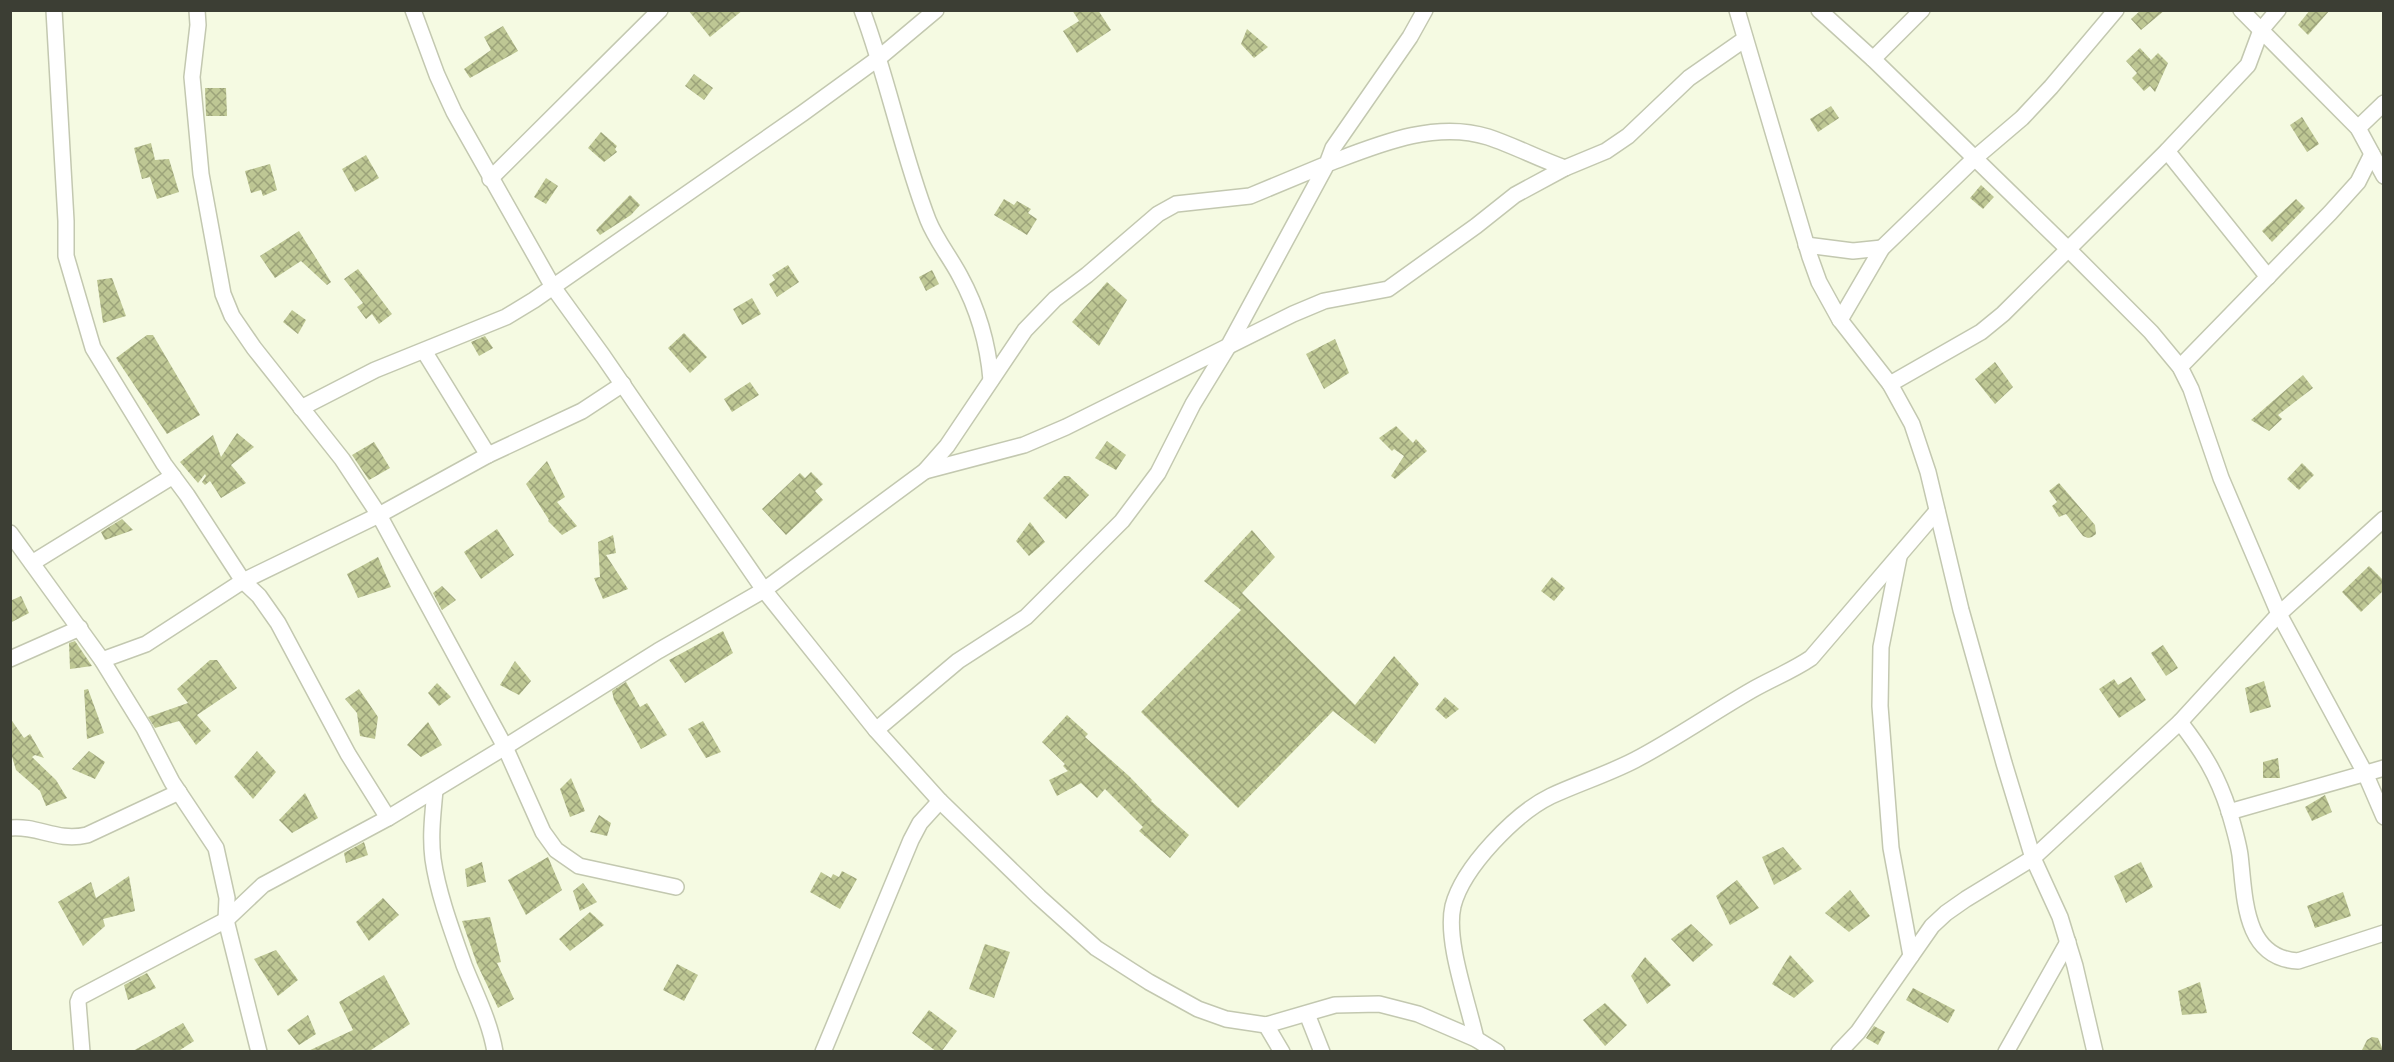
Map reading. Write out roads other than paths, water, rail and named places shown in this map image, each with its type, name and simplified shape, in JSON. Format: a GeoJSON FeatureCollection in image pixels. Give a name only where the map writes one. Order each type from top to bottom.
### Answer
{"type":"FeatureCollection","features":[{"type":"Feature","properties":{"kind":"street"},"geometry":{"type":"LineString","coordinates":[[54,10],[66,256],[93,348],[173,476],[243,581],[259,596],[278,623],[348,754],[388,818]]}},
{"type":"Feature","properties":{"kind":"street"},"geometry":{"type":"LineString","coordinates":[[196,10],[198,25],[192,77],[201,174],[223,294],[232,316],[342,459],[379,514],[505,747],[543,832],[556,850],[579,866],[676,887]]}},
{"type":"Feature","properties":{"kind":"street"},"geometry":{"type":"LineString","coordinates":[[412,10],[449,102],[553,287],[623,384],[764,590],[876,730],[940,801],[1039,897],[1096,948],[1149,982],[1198,1009],[1226,1019],[1266,1025],[1335,1005],[1379,1004],[1418,1014],[1476,1039],[1497,1052]]}},
{"type":"Feature","properties":{"kind":"street"},"geometry":{"type":"LineString","coordinates":[[490,178],[660,10]]}},
{"type":"Feature","properties":{"kind":"street"},"geometry":{"type":"LineString","coordinates":[[862,10],[880,57],[918,191],[930,223],[960,276],[983,329],[991,380]]}},
{"type":"Feature","properties":{"kind":"street"},"geometry":{"type":"LineString","coordinates":[[301,408],[364,375],[506,317],[553,287],[880,57],[936,10]]}},
{"type":"Feature","properties":{"kind":"street"},"geometry":{"type":"LineString","coordinates":[[876,730],[958,661],[1026,617],[1122,521],[1158,472],[1193,404],[1229,345],[1327,164],[1333,148],[1410,37],[1425,10]]}},
{"type":"Feature","properties":{"kind":"street"},"geometry":{"type":"LineString","coordinates":[[1737,10],[1819,282],[1840,320],[1890,384],[1912,424],[1928,472],[1964,621],[2033,858],[2060,917],[2068,942],[2095,1052]]}},
{"type":"Feature","properties":{"kind":"street"},"geometry":{"type":"LineString","coordinates":[[1819,10],[1873,59],[2151,332],[2180,367],[2191,389],[2221,478],[2279,614],[2365,773],[2384,817]]}},
{"type":"Feature","properties":{"kind":"street"},"geometry":{"type":"LineString","coordinates":[[1873,59],[1922,10]]}},
{"type":"Feature","properties":{"kind":"street"},"geometry":{"type":"LineString","coordinates":[[1840,320],[1882,248],[1975,158],[2022,118],[2116,10]]}},
{"type":"Feature","properties":{"kind":"street"},"geometry":{"type":"LineString","coordinates":[[2241,10],[2358,128],[2384,176]]}},
{"type":"Feature","properties":{"kind":"street"},"geometry":{"type":"LineString","coordinates":[[1890,384],[1981,332],[2003,314],[2167,151],[2248,65],[2260,30],[2278,10]]}},
{"type":"Feature","properties":{"kind":"street"},"geometry":{"type":"LineString","coordinates":[[925,471],[1034,441],[1324,301],[1388,289],[1515,195],[1565,168],[1606,151],[1629,136],[1689,78],[1745,39]]}},
{"type":"Feature","properties":{"kind":"street"},"geometry":{"type":"LineString","coordinates":[[2358,128],[2384,103]]}},
{"type":"Feature","properties":{"kind":"street"},"geometry":{"type":"LineString","coordinates":[[82,1052],[78,1002],[80,997],[226,920],[263,885],[388,818],[658,651],[764,590],[925,471],[947,447],[975,408],[1025,330],[1055,299],[1087,275],[1158,214],[1176,204],[1250,196],[1385,141],[1453,130],[1486,136],[1565,168]]}},
{"type":"Feature","properties":{"kind":"street"},"geometry":{"type":"LineString","coordinates":[[2167,151],[2268,277]]}},
{"type":"Feature","properties":{"kind":"street"},"geometry":{"type":"LineString","coordinates":[[2180,367],[2358,182],[2372,154]]}},
{"type":"Feature","properties":{"kind":"street"},"geometry":{"type":"LineString","coordinates":[[1806,245],[1853,250],[1882,248]]}},
{"type":"Feature","properties":{"kind":"street"},"geometry":{"type":"LineString","coordinates":[[424,351],[488,455]]}},
{"type":"Feature","properties":{"kind":"street"},"geometry":{"type":"LineString","coordinates":[[102,660],[146,644],[243,581],[379,514],[488,455],[582,411],[623,384]]}},
{"type":"Feature","properties":{"kind":"street"},"geometry":{"type":"LineString","coordinates":[[32,563],[173,476]]}},
{"type":"Feature","properties":{"kind":"street"},"geometry":{"type":"LineString","coordinates":[[1476,1039],[1463,990],[1451,928],[1453,906],[1460,887],[1499,837],[1519,818],[1550,797],[1632,762],[1759,686],[1790,672],[1811,658],[1937,511]]}},
{"type":"Feature","properties":{"kind":"street"},"geometry":{"type":"LineString","coordinates":[[1839,1052],[1858,1032],[1932,926],[1946,913],[2033,858],[2180,722],[2279,614],[2384,519]]}},
{"type":"Feature","properties":{"kind":"street"},"geometry":{"type":"LineString","coordinates":[[10,533],[102,660],[144,728],[178,792],[216,848],[227,898],[226,920],[259,1052]]}},
{"type":"Feature","properties":{"kind":"street"},"geometry":{"type":"LineString","coordinates":[[1900,554],[1881,647],[1880,706],[1891,848],[1911,956]]}},
{"type":"Feature","properties":{"kind":"street"},"geometry":{"type":"LineString","coordinates":[[10,659],[80,628]]}},
{"type":"Feature","properties":{"kind":"street"},"geometry":{"type":"LineString","coordinates":[[2180,722],[2205,754],[2218,782],[2240,854],[2247,911],[2253,931],[2263,946],[2290,961],[2298,961],[2384,933]]}},
{"type":"Feature","properties":{"kind":"street"},"geometry":{"type":"LineString","coordinates":[[2229,812],[2384,768]]}},
{"type":"Feature","properties":{"kind":"street"},"geometry":{"type":"LineString","coordinates":[[435,790],[431,829],[433,859],[446,910],[492,1037],[495,1052]]}},
{"type":"Feature","properties":{"kind":"street"},"geometry":{"type":"LineString","coordinates":[[10,828],[18,827],[52,836],[78,837],[87,835],[178,792]]}},
{"type":"Feature","properties":{"kind":"street"},"geometry":{"type":"LineString","coordinates":[[823,1052],[911,840],[921,823],[940,801]]}},
{"type":"Feature","properties":{"kind":"street"},"geometry":{"type":"LineString","coordinates":[[2006,1052],[2068,942]]}},
{"type":"Feature","properties":{"kind":"street"},"geometry":{"type":"LineString","coordinates":[[1307,1014],[1322,1052]]}},
{"type":"Feature","properties":{"kind":"street"},"geometry":{"type":"LineString","coordinates":[[1266,1025],[1282,1052]]}}]}
